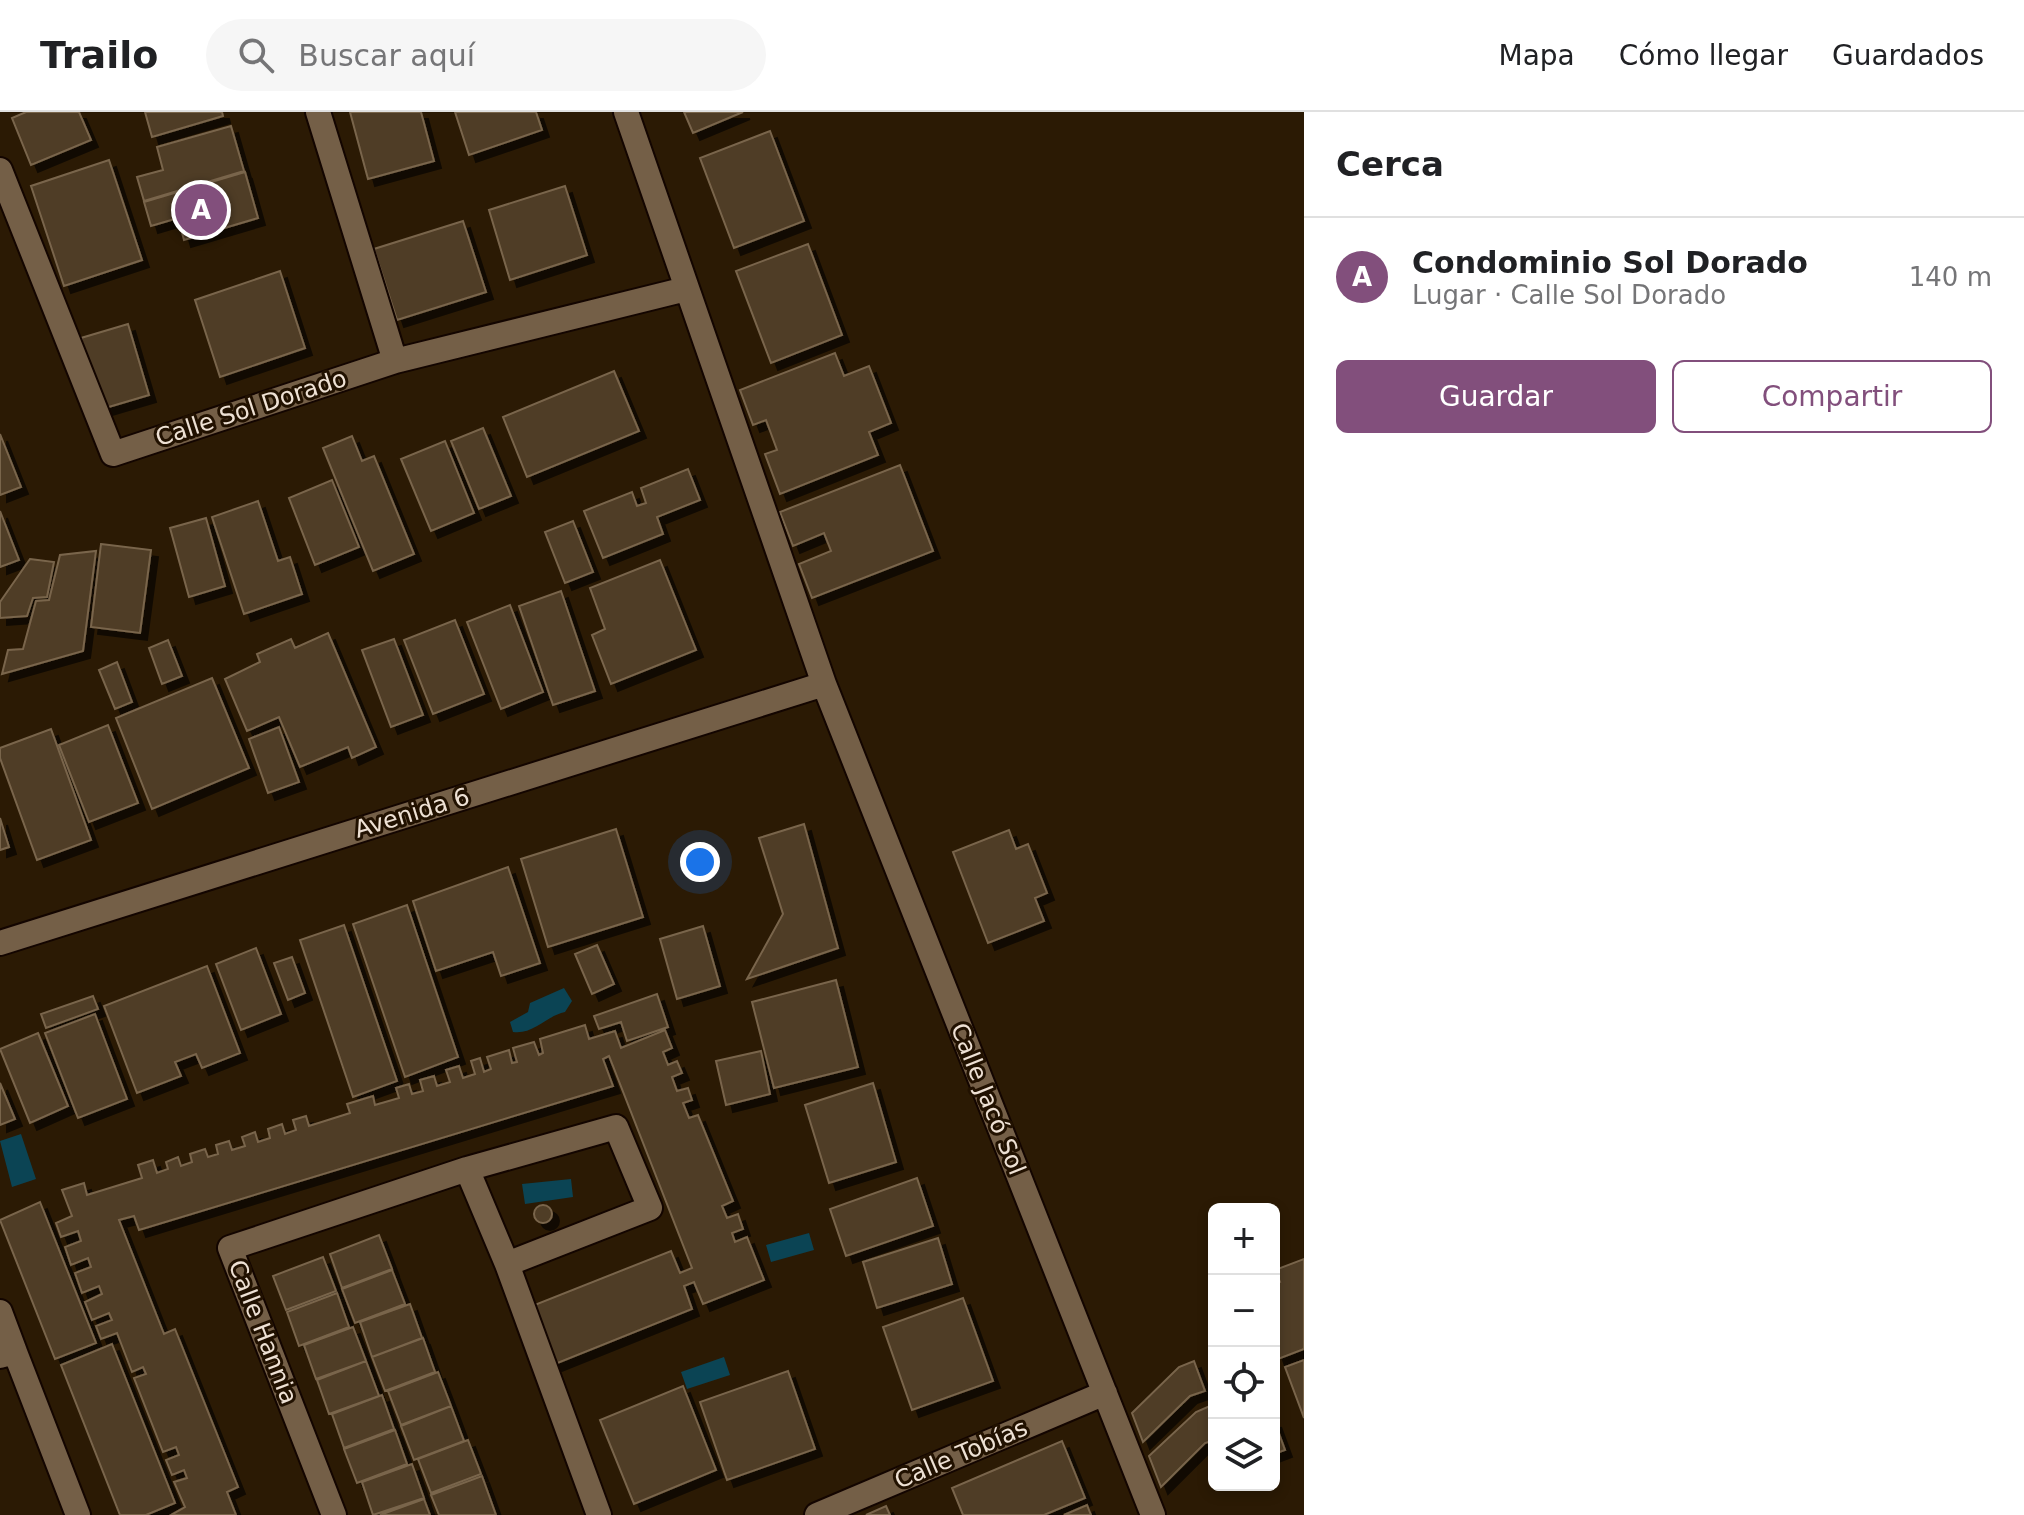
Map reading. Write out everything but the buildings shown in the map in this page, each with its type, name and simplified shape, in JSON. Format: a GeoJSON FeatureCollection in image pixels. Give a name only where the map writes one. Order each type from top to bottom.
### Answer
{"type":"FeatureCollection","features":[{"type":"Feature","properties":{"kind":"street"},"geometry":{"type":"LineString","coordinates":[[318,112],[395,361]]}},
{"type":"Feature","properties":{"kind":"street"},"geometry":{"type":"LineString","coordinates":[[626,112],[824,684]]}},
{"type":"Feature","properties":{"kind":"street","name":"Calle Sol Dorado"},"geometry":{"type":"LineString","coordinates":[[0,170],[113,454],[395,361],[686,289]]}},
{"type":"Feature","properties":{"kind":"street","name":"Avenida 6"},"geometry":{"type":"LineString","coordinates":[[0,943],[824,684]]}},
{"type":"Feature","properties":{"kind":"street","name":"Calle Jacó Sol"},"geometry":{"type":"LineString","coordinates":[[824,684],[1153,1515]]}},
{"type":"Feature","properties":{"kind":"street","name":"Calle Hannia"},"geometry":{"type":"LineString","coordinates":[[334,1515],[230,1248],[467,1169],[616,1127],[650,1208],[507,1264]]}},
{"type":"Feature","properties":{"kind":"street"},"geometry":{"type":"LineString","coordinates":[[467,1169],[507,1264],[599,1515]]}},
{"type":"Feature","properties":{"kind":"street"},"geometry":{"type":"LineString","coordinates":[[0,1312],[8,1354],[78,1515]]}},
{"type":"Feature","properties":{"kind":"street","name":"Calle Tobías"},"geometry":{"type":"LineString","coordinates":[[817,1515],[1105,1393]]}},
{"type":"Feature","properties":{"kind":"water"},"geometry":{"type":"Polygon","coordinates":[[[564,988],[572,1001],[565,1012],[527,1031],[513,1032],[510,1022],[528,1012],[530,1003],[564,988]]]}},
{"type":"Feature","properties":{"kind":"water"},"geometry":{"type":"Polygon","coordinates":[[[21,1134],[36,1179],[12,1187],[0,1141],[21,1134]]]}},
{"type":"Feature","properties":{"kind":"water"},"geometry":{"type":"Polygon","coordinates":[[[571,1179],[573,1197],[525,1204],[522,1184],[571,1179]]]}},
{"type":"Feature","properties":{"kind":"water"},"geometry":{"type":"Polygon","coordinates":[[[809,1233],[814,1250],[771,1262],[766,1245],[809,1233]]]}},
{"type":"Feature","properties":{"kind":"water"},"geometry":{"type":"Polygon","coordinates":[[[724,1357],[730,1375],[687,1389],[681,1372],[724,1357]]]}},
{"type":"Feature","properties":{"kind":"place","name":"Condominio Sol Dorado"},"geometry":{"type":"Point","coordinates":[201,210]}}]}
